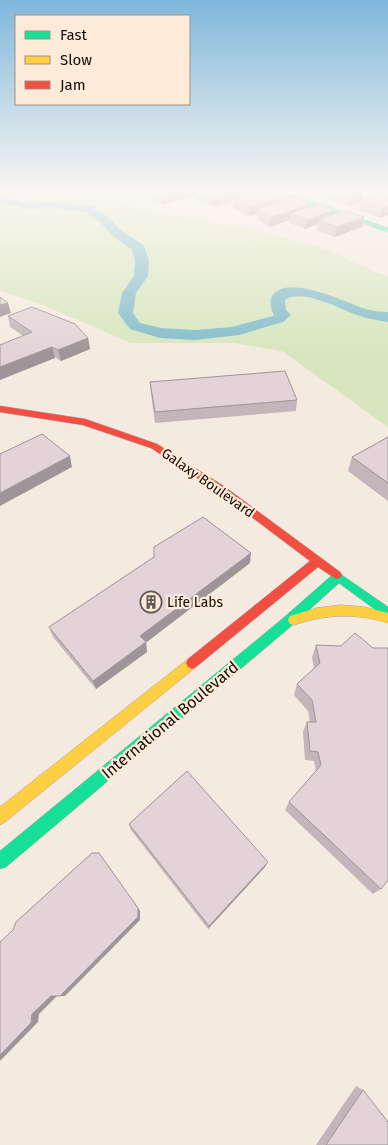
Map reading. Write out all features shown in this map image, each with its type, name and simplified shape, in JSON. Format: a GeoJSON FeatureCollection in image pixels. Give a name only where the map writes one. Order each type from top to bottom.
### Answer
{"type":"FeatureCollection","features":[{"type":"Feature","properties":{"kind":"street","name":"Galaxy Boulevard"},"geometry":{"type":"LineString","coordinates":[[0,409],[85,422],[154,446],[185,464],[221,489],[388,614]]}},
{"type":"Feature","properties":{"kind":"street","name":"International Boulevard"},"geometry":{"type":"LineString","coordinates":[[0,817],[317,562]]}},
{"type":"Feature","properties":{"kind":"street","name":"International Boulevard"},"geometry":{"type":"LineString","coordinates":[[0,861],[285,624],[338,577]]}},
{"type":"Feature","properties":{"kind":"street"},"geometry":{"type":"LineString","coordinates":[[285,624],[306,615],[330,609],[352,610],[388,618]]}},
{"type":"Feature","properties":{"kind":"green space"},"geometry":{"type":"Polygon","coordinates":[[[0,245],[311,245],[331,251],[375,272],[388,276],[388,427],[282,351],[233,343],[131,343],[41,304],[0,291],[0,245]]]}},
{"type":"Feature","properties":{"kind":"building"},"geometry":{"type":"Polygon","coordinates":[[[0,297],[8,303],[0,305],[0,297]]]}},
{"type":"Feature","properties":{"kind":"building"},"geometry":{"type":"Polygon","coordinates":[[[32,307],[75,324],[88,338],[58,350],[52,347],[0,367],[0,345],[32,332],[8,316],[32,307]]]}},
{"type":"Feature","properties":{"kind":"building"},"geometry":{"type":"Polygon","coordinates":[[[285,371],[297,400],[155,412],[150,382],[285,371]]]}},
{"type":"Feature","properties":{"kind":"building"},"geometry":{"type":"Polygon","coordinates":[[[42,434],[70,456],[0,493],[0,454],[42,434]]]}},
{"type":"Feature","properties":{"kind":"building"},"geometry":{"type":"Polygon","coordinates":[[[388,437],[388,483],[352,457],[388,437]]]}},
{"type":"Feature","properties":{"kind":"building","name":"Life Labs"},"geometry":{"type":"Polygon","coordinates":[[[203,517],[251,553],[140,636],[146,642],[93,681],[49,627],[154,557],[154,547],[203,517]]]}},
{"type":"Feature","properties":{"kind":"building"},"geometry":{"type":"Polygon","coordinates":[[[355,633],[373,648],[388,648],[388,880],[381,889],[289,802],[321,765],[318,752],[310,751],[307,722],[316,722],[312,700],[297,684],[320,663],[316,645],[341,646],[355,633]]]}},
{"type":"Feature","properties":{"kind":"building"},"geometry":{"type":"Polygon","coordinates":[[[187,771],[268,862],[209,926],[129,824],[187,771]]]}},
{"type":"Feature","properties":{"kind":"building"},"geometry":{"type":"Polygon","coordinates":[[[92,853],[99,853],[138,908],[138,917],[60,996],[51,996],[32,1014],[31,1023],[0,1055],[0,942],[13,930],[16,922],[92,853]]]}},
{"type":"Feature","properties":{"kind":"building"},"geometry":{"type":"Polygon","coordinates":[[[363,1090],[388,1122],[388,1145],[326,1145],[363,1090]]]}},
{"type":"Feature","properties":{"kind":"waterway"},"geometry":{"type":"LineString","coordinates":[[134,245],[138,248],[142,260],[141,276],[129,293],[125,313],[135,326],[160,333],[195,335],[233,332],[278,319],[283,315],[279,311],[278,298],[286,293],[296,292],[320,296],[364,313],[388,317]]}},
{"type":"Feature","properties":{"kind":"traffic: fast"},"geometry":{"type":"LineString","coordinates":[[336,575],[388,614]]}},
{"type":"Feature","properties":{"kind":"traffic: fast"},"geometry":{"type":"LineString","coordinates":[[0,861],[285,624],[338,577]]}},
{"type":"Feature","properties":{"kind":"traffic: slow"},"geometry":{"type":"LineString","coordinates":[[294,620],[317,613],[341,610],[376,614],[388,618]]}},
{"type":"Feature","properties":{"kind":"traffic: slow"},"geometry":{"type":"LineString","coordinates":[[0,817],[192,663]]}},
{"type":"Feature","properties":{"kind":"traffic: jam"},"geometry":{"type":"LineString","coordinates":[[0,409],[85,422],[154,446],[221,489],[336,575]]}},
{"type":"Feature","properties":{"kind":"traffic: jam"},"geometry":{"type":"LineString","coordinates":[[192,663],[317,562]]}},
{"type":"Feature","properties":{"kind":"place","name":"Life Labs"},"geometry":{"type":"Point","coordinates":[151,602]}}]}
